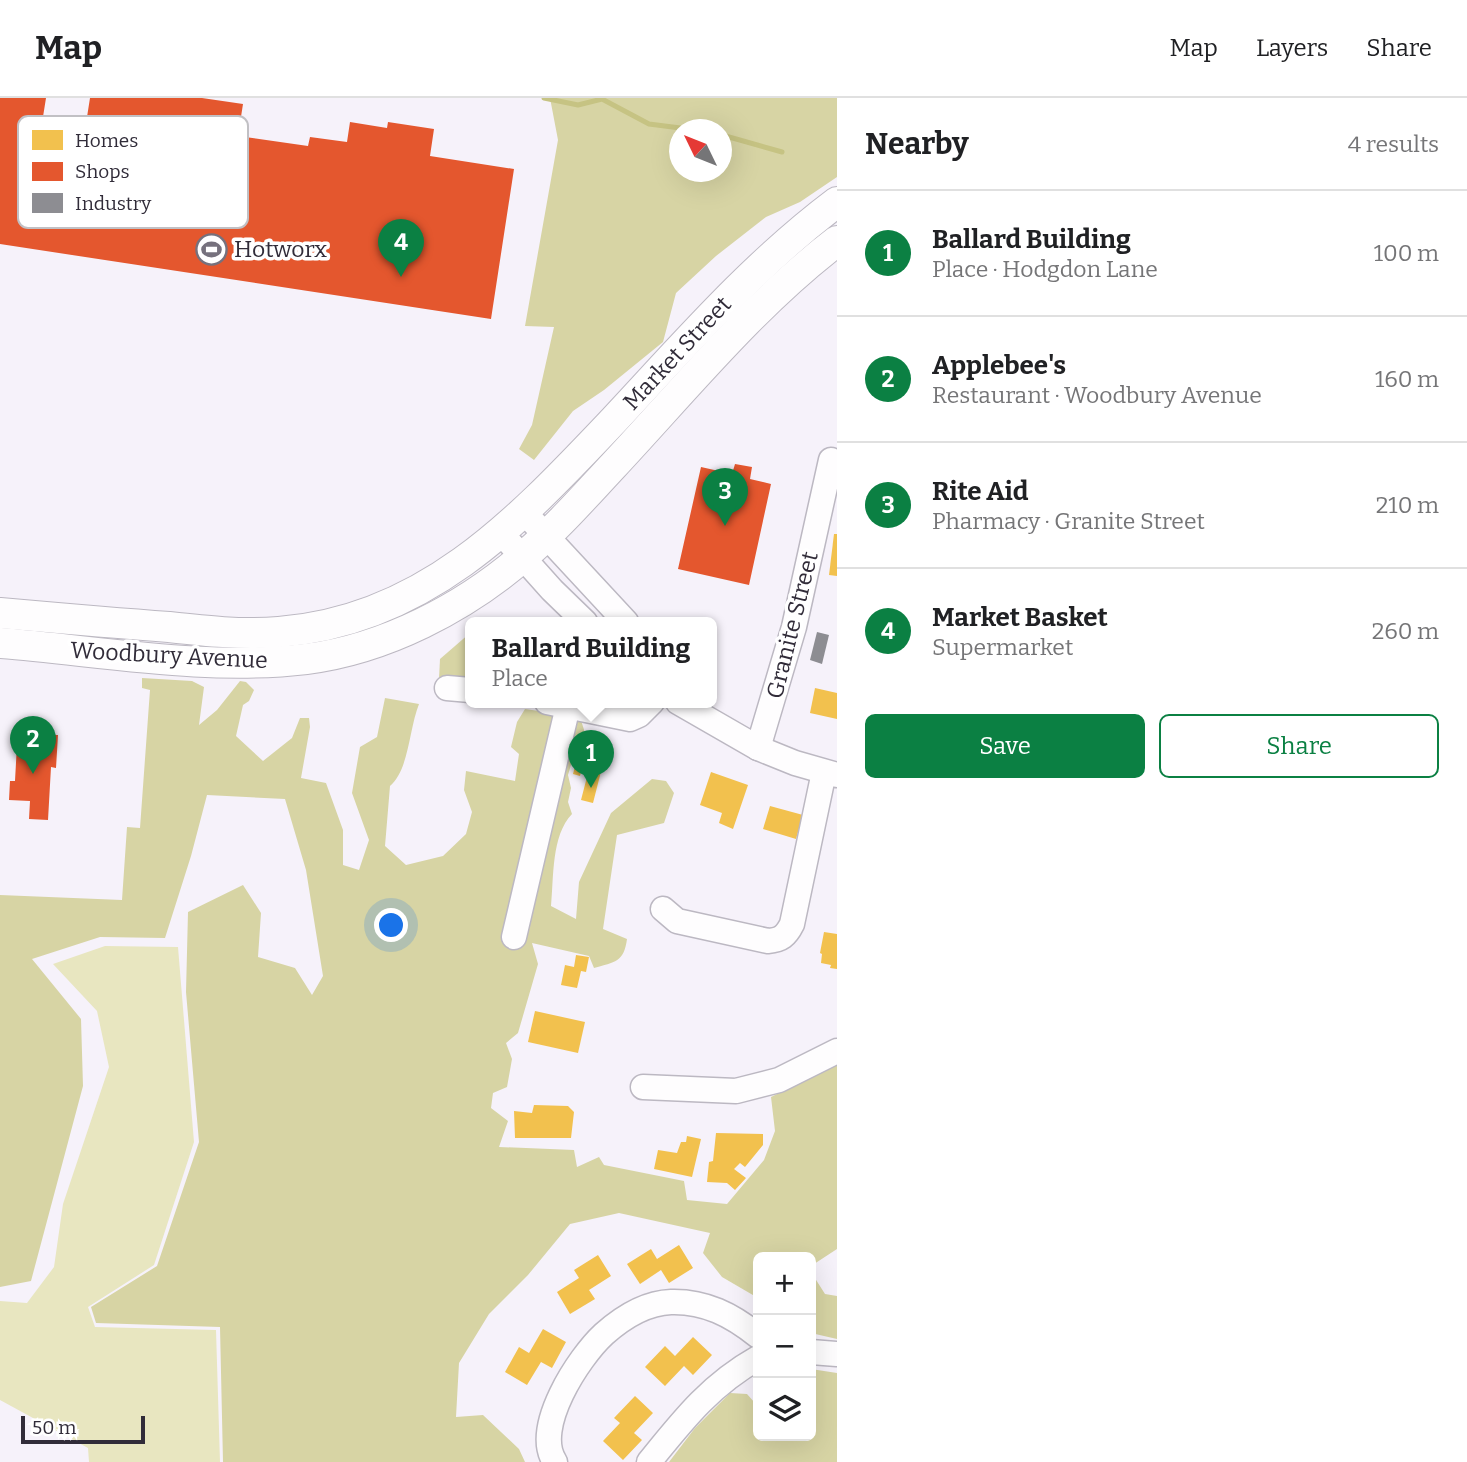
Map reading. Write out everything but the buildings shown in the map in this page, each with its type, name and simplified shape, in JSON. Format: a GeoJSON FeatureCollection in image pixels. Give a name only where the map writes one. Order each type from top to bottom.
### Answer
{"type":"FeatureCollection","features":[{"type":"Feature","properties":{"kind":"main road","name":"Market Street"},"geometry":{"type":"LineString","coordinates":[[524,512],[756,271],[837,202]]}},
{"type":"Feature","properties":{"kind":"main road","name":"Market Street"},"geometry":{"type":"LineString","coordinates":[[546,536],[745,325],[797,274],[837,241]]}},
{"type":"Feature","properties":{"kind":"main road","name":"Woodbury Avenue"},"geometry":{"type":"LineString","coordinates":[[0,613],[239,633],[309,628],[366,613],[421,589],[462,565],[524,512]]}},
{"type":"Feature","properties":{"kind":"main road","name":"Woodbury Avenue"},"geometry":{"type":"LineString","coordinates":[[0,643],[219,662],[307,659],[356,648],[414,626],[494,581],[546,536]]}},
{"type":"Feature","properties":{"kind":"street","name":"Granite Street"},"geometry":{"type":"LineString","coordinates":[[758,748],[794,627],[831,460]]}},
{"type":"Feature","properties":{"kind":"street"},"geometry":{"type":"LineString","coordinates":[[524,512],[621,617]]}},
{"type":"Feature","properties":{"kind":"street"},"geometry":{"type":"LineString","coordinates":[[500,533],[580,617]]}},
{"type":"Feature","properties":{"kind":"street"},"geometry":{"type":"LineString","coordinates":[[514,937],[556,708]]}},
{"type":"Feature","properties":{"kind":"street"},"geometry":{"type":"LineString","coordinates":[[576,708],[630,719],[646,708]]}},
{"type":"Feature","properties":{"kind":"street"},"geometry":{"type":"LineString","coordinates":[[663,909],[677,921],[768,941],[779,940],[787,934],[792,924],[831,773],[758,748],[690,708]]}},
{"type":"Feature","properties":{"kind":"street"},"geometry":{"type":"LineString","coordinates":[[643,1087],[709,1092],[736,1091],[779,1080],[837,1051]]}},
{"type":"Feature","properties":{"kind":"street"},"geometry":{"type":"LineString","coordinates":[[555,1462],[552,1458],[550,1431],[559,1401],[574,1372],[593,1346],[627,1317],[654,1305],[669,1302],[691,1303],[709,1306],[724,1313],[753,1333]]}},
{"type":"Feature","properties":{"kind":"street"},"geometry":{"type":"LineString","coordinates":[[816,1352],[837,1354]]}},
{"type":"Feature","properties":{"kind":"street"},"geometry":{"type":"LineString","coordinates":[[649,1462],[695,1405],[730,1375],[753,1361]]}},
{"type":"Feature","properties":{"kind":"shaded area"},"geometry":{"type":"Polygon","coordinates":[[[550,98],[837,98],[837,177],[800,202],[766,217],[716,256],[676,293],[663,342],[604,390],[573,411],[534,460],[519,449],[532,425],[554,327],[525,326],[558,140],[550,98]]]}},
{"type":"Feature","properties":{"kind":"shaded area"},"geometry":{"type":"Polygon","coordinates":[[[465,637],[465,679],[439,679],[440,659],[465,637]]]}},
{"type":"Feature","properties":{"kind":"shaded area"},"geometry":{"type":"Polygon","coordinates":[[[142,678],[192,681],[204,687],[199,725],[217,710],[240,681],[246,682],[254,690],[249,701],[243,705],[236,736],[263,761],[292,738],[300,718],[309,718],[310,727],[301,778],[326,783],[343,830],[343,865],[359,870],[369,840],[352,793],[360,747],[377,737],[385,698],[419,704],[405,760],[390,786],[385,846],[406,865],[443,856],[466,834],[472,812],[464,790],[466,771],[515,781],[519,754],[511,747],[517,722],[525,709],[580,717],[590,749],[576,748],[568,775],[571,788],[568,802],[572,814],[565,823],[557,845],[551,906],[576,919],[579,882],[611,813],[652,779],[666,781],[674,793],[664,823],[617,835],[603,929],[627,939],[621,957],[594,968],[589,956],[532,943],[538,964],[518,1033],[506,1043],[512,1059],[507,1087],[493,1093],[491,1108],[508,1121],[499,1147],[574,1150],[577,1167],[599,1157],[604,1165],[684,1181],[687,1200],[727,1204],[764,1160],[775,1131],[771,1097],[837,1064],[837,1249],[816,1263],[816,1252],[753,1252],[753,1295],[722,1277],[703,1253],[710,1233],[619,1213],[570,1224],[528,1275],[489,1314],[459,1363],[456,1417],[483,1415],[519,1449],[525,1462],[223,1462],[220,1327],[96,1323],[91,1307],[157,1266],[199,1142],[186,992],[188,912],[243,885],[261,913],[258,957],[295,968],[312,995],[323,976],[306,870],[285,799],[207,795],[165,938],[100,937],[32,959],[81,1019],[83,1086],[31,1281],[0,1287],[0,895],[122,900],[127,827],[140,828],[150,690],[142,688],[142,678]]]}},
{"type":"Feature","properties":{"kind":"shaded area"},"geometry":{"type":"Polygon","coordinates":[[[105,946],[178,947],[194,1142],[154,1265],[88,1307],[95,1327],[216,1330],[220,1462],[89,1462],[88,1448],[0,1400],[0,1301],[27,1303],[54,1267],[63,1204],[109,1067],[97,1011],[53,964],[105,946]]]}},
{"type":"Feature","properties":{"kind":"shaded area"},"geometry":{"type":"Polygon","coordinates":[[[816,1280],[825,1294],[837,1296],[837,1339],[816,1334],[816,1280]]]}},
{"type":"Feature","properties":{"kind":"shaded area"},"geometry":{"type":"Polygon","coordinates":[[[816,1370],[837,1373],[837,1462],[669,1462],[695,1428],[730,1393],[747,1394],[753,1401],[753,1441],[816,1441],[816,1370]]]}},
{"type":"Feature","properties":{"kind":"waterway"},"geometry":{"type":"LineString","coordinates":[[544,98],[578,105],[602,99],[649,124],[669,127]]}},
{"type":"Feature","properties":{"kind":"waterway"},"geometry":{"type":"LineString","coordinates":[[732,138],[782,152]]}},
{"type":"Feature","properties":{"kind":"place","name":"Hotworx"},"geometry":{"type":"Point","coordinates":[211,249]}},
{"type":"Feature","properties":{"kind":"place","name":"Market Basket"},"geometry":{"type":"Point","coordinates":[401,277]}},
{"type":"Feature","properties":{"kind":"place","name":"Rite Aid"},"geometry":{"type":"Point","coordinates":[725,526]}},
{"type":"Feature","properties":{"kind":"place","name":"Applebee's"},"geometry":{"type":"Point","coordinates":[33,774]}},
{"type":"Feature","properties":{"kind":"place","name":"Ballard Building"},"geometry":{"type":"Point","coordinates":[591,788]}}]}
